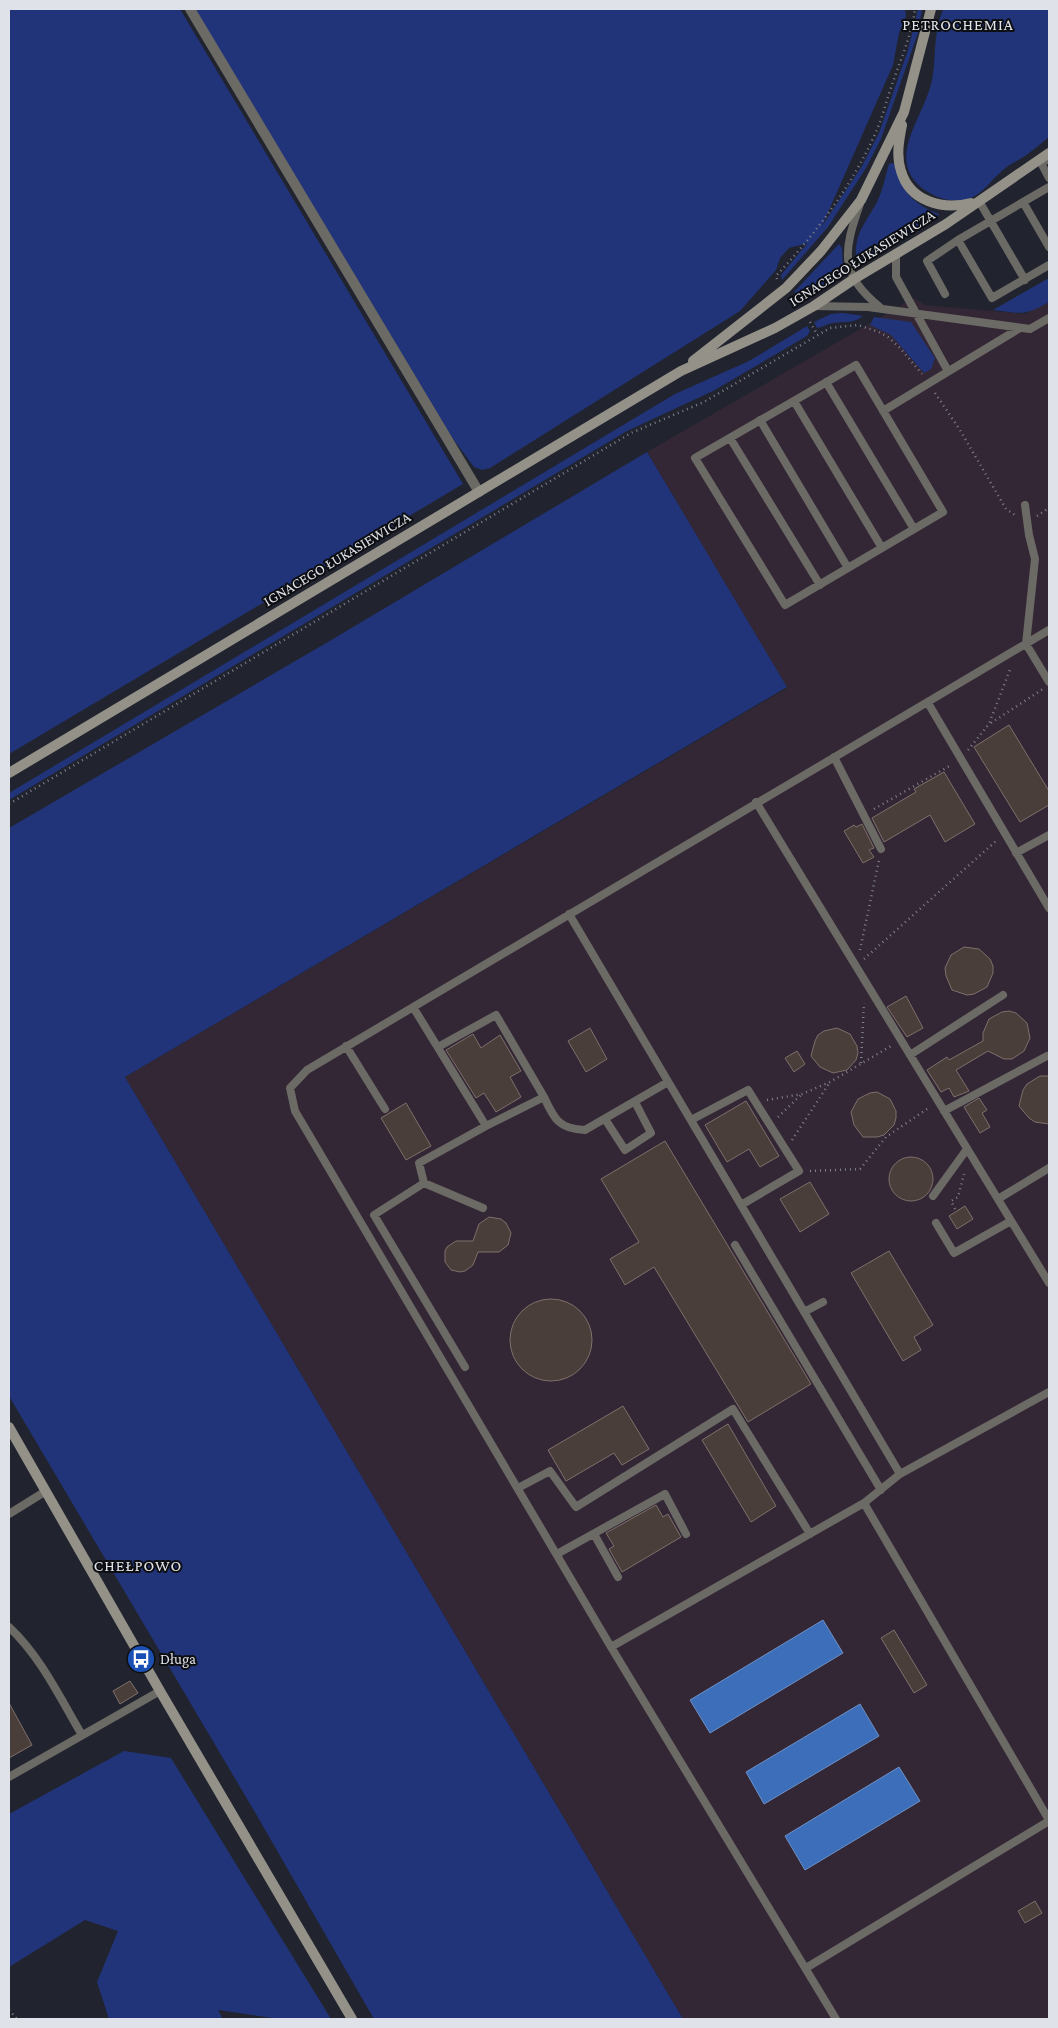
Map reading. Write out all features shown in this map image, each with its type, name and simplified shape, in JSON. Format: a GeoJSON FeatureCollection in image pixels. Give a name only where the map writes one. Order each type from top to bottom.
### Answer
{"type":"FeatureCollection","features":[{"type":"Feature","properties":{"kind":"main road","name":"IGNACEGO ŁUKASIEWICZA"},"geometry":{"type":"LineString","coordinates":[[681,371],[786,288],[821,252],[862,200],[904,112],[931,9]]}},
{"type":"Feature","properties":{"kind":"main road"},"geometry":{"type":"LineString","coordinates":[[904,112],[898,148],[900,170],[910,187],[925,200],[935,204],[956,207],[979,201]]}},
{"type":"Feature","properties":{"kind":"main road","name":"IGNACEGO ŁUKASIEWICZA"},"geometry":{"type":"LineString","coordinates":[[9,772],[681,371],[775,328],[814,306],[854,279],[946,224],[1044,160],[1049,154]]}},
{"type":"Feature","properties":{"kind":"main road"},"geometry":{"type":"LineString","coordinates":[[9,1427],[160,1691],[352,2019]]}},
{"type":"Feature","properties":{"kind":"street"},"geometry":{"type":"LineString","coordinates":[[190,9],[479,492]]}},
{"type":"Feature","properties":{"kind":"lane"},"geometry":{"type":"LineString","coordinates":[[1044,160],[1049,178]]}},
{"type":"Feature","properties":{"kind":"lane"},"geometry":{"type":"LineString","coordinates":[[945,294],[927,261],[958,240],[1049,187]]}},
{"type":"Feature","properties":{"kind":"lane"},"geometry":{"type":"LineString","coordinates":[[862,200],[849,237],[848,266],[854,279],[871,301],[882,309]]}},
{"type":"Feature","properties":{"kind":"lane"},"geometry":{"type":"LineString","coordinates":[[979,201],[1025,280]]}},
{"type":"Feature","properties":{"kind":"lane"},"geometry":{"type":"LineString","coordinates":[[1023,202],[1049,248]]}},
{"type":"Feature","properties":{"kind":"lane"},"geometry":{"type":"LineString","coordinates":[[958,240],[992,298],[1049,265]]}},
{"type":"Feature","properties":{"kind":"lane"},"geometry":{"type":"LineString","coordinates":[[896,253],[896,277],[948,371]]}},
{"type":"Feature","properties":{"kind":"lane"},"geometry":{"type":"LineString","coordinates":[[814,306],[882,309],[1030,329],[1049,318]]}},
{"type":"Feature","properties":{"kind":"lane"},"geometry":{"type":"LineString","coordinates":[[883,411],[1020,328]]}},
{"type":"Feature","properties":{"kind":"lane"},"geometry":{"type":"LineString","coordinates":[[856,365],[883,411],[943,512],[785,605],[695,458],[856,365]]}},
{"type":"Feature","properties":{"kind":"lane"},"geometry":{"type":"LineString","coordinates":[[826,382],[914,529]]}},
{"type":"Feature","properties":{"kind":"lane"},"geometry":{"type":"LineString","coordinates":[[794,401],[882,548]]}},
{"type":"Feature","properties":{"kind":"lane"},"geometry":{"type":"LineString","coordinates":[[760,420],[848,568]]}},
{"type":"Feature","properties":{"kind":"lane"},"geometry":{"type":"LineString","coordinates":[[730,438],[820,585]]}},
{"type":"Feature","properties":{"kind":"lane"},"geometry":{"type":"LineString","coordinates":[[1025,505],[1035,559],[1026,644],[1047,685]]}},
{"type":"Feature","properties":{"kind":"lane"},"geometry":{"type":"LineString","coordinates":[[836,2019],[611,1647],[295,1111],[290,1088],[307,1070],[346,1046],[1049,630]]}},
{"type":"Feature","properties":{"kind":"lane"},"geometry":{"type":"LineString","coordinates":[[928,703],[1049,908]]}},
{"type":"Feature","properties":{"kind":"lane"},"geometry":{"type":"LineString","coordinates":[[834,757],[881,849]]}},
{"type":"Feature","properties":{"kind":"lane"},"geometry":{"type":"LineString","coordinates":[[756,802],[1049,1283]]}},
{"type":"Feature","properties":{"kind":"lane"},"geometry":{"type":"LineString","coordinates":[[1016,853],[1049,835]]}},
{"type":"Feature","properties":{"kind":"lane"},"geometry":{"type":"LineString","coordinates":[[569,914],[900,1474]]}},
{"type":"Feature","properties":{"kind":"lane"},"geometry":{"type":"LineString","coordinates":[[910,1055],[1003,995]]}},
{"type":"Feature","properties":{"kind":"lane"},"geometry":{"type":"LineString","coordinates":[[413,1007],[486,1126]]}},
{"type":"Feature","properties":{"kind":"lane"},"geometry":{"type":"LineString","coordinates":[[438,1047],[496,1014],[558,1122],[570,1130],[585,1130],[668,1082]]}},
{"type":"Feature","properties":{"kind":"lane"},"geometry":{"type":"LineString","coordinates":[[346,1046],[385,1109]]}},
{"type":"Feature","properties":{"kind":"lane"},"geometry":{"type":"LineString","coordinates":[[944,1111],[1047,1056]]}},
{"type":"Feature","properties":{"kind":"lane"},"geometry":{"type":"LineString","coordinates":[[691,1120],[748,1090],[799,1172],[741,1205]]}},
{"type":"Feature","properties":{"kind":"lane"},"geometry":{"type":"LineString","coordinates":[[424,1183],[419,1163],[544,1097]]}},
{"type":"Feature","properties":{"kind":"lane"},"geometry":{"type":"LineString","coordinates":[[606,1118],[625,1150],[651,1133],[634,1102]]}},
{"type":"Feature","properties":{"kind":"lane"},"geometry":{"type":"LineString","coordinates":[[933,1196],[968,1151]]}},
{"type":"Feature","properties":{"kind":"lane"},"geometry":{"type":"LineString","coordinates":[[998,1199],[1049,1168]]}},
{"type":"Feature","properties":{"kind":"lane"},"geometry":{"type":"LineString","coordinates":[[424,1183],[483,1208]]}},
{"type":"Feature","properties":{"kind":"lane"},"geometry":{"type":"LineString","coordinates":[[424,1183],[374,1216],[465,1368]]}},
{"type":"Feature","properties":{"kind":"lane"},"geometry":{"type":"LineString","coordinates":[[936,1224],[954,1253],[1011,1221]]}},
{"type":"Feature","properties":{"kind":"lane"},"geometry":{"type":"LineString","coordinates":[[735,1245],[880,1490]]}},
{"type":"Feature","properties":{"kind":"lane"},"geometry":{"type":"LineString","coordinates":[[804,1312],[823,1302]]}},
{"type":"Feature","properties":{"kind":"lane"},"geometry":{"type":"LineString","coordinates":[[611,1647],[864,1503],[900,1474],[1049,1392]]}},
{"type":"Feature","properties":{"kind":"lane"},"geometry":{"type":"LineString","coordinates":[[518,1488],[550,1471],[576,1507],[733,1409],[810,1534]]}},
{"type":"Feature","properties":{"kind":"lane"},"geometry":{"type":"LineString","coordinates":[[9,1514],[46,1491]]}},
{"type":"Feature","properties":{"kind":"lane"},"geometry":{"type":"LineString","coordinates":[[557,1554],[665,1494],[686,1534]]}},
{"type":"Feature","properties":{"kind":"lane"},"geometry":{"type":"LineString","coordinates":[[806,1968],[1049,1820],[864,1503]]}},
{"type":"Feature","properties":{"kind":"lane"},"geometry":{"type":"LineString","coordinates":[[594,1534],[618,1577]]}},
{"type":"Feature","properties":{"kind":"lane"},"geometry":{"type":"LineString","coordinates":[[9,1627],[24,1641],[38,1660],[82,1735]]}},
{"type":"Feature","properties":{"kind":"lane"},"geometry":{"type":"LineString","coordinates":[[9,1776],[160,1691]]}},
{"type":"Feature","properties":{"kind":"path"},"geometry":{"type":"LineString","coordinates":[[786,288],[776,276],[804,246],[829,214],[850,180],[876,131],[904,52],[915,9]]}},
{"type":"Feature","properties":{"kind":"path"},"geometry":{"type":"LineString","coordinates":[[805,311],[817,334]]}},
{"type":"Feature","properties":{"kind":"path"},"geometry":{"type":"LineString","coordinates":[[9,804],[631,433],[704,402],[830,328],[848,325],[864,327],[888,337],[928,382],[960,430],[1006,509],[1011,513],[1026,518],[1037,516],[1049,508]]}},
{"type":"Feature","properties":{"kind":"path"},"geometry":{"type":"LineString","coordinates":[[989,724],[1018,649]]}},
{"type":"Feature","properties":{"kind":"path"},"geometry":{"type":"LineString","coordinates":[[864,815],[961,759],[989,724],[1047,685]]}},
{"type":"Feature","properties":{"kind":"path"},"geometry":{"type":"LineString","coordinates":[[856,967],[1005,834]]}},
{"type":"Feature","properties":{"kind":"path"},"geometry":{"type":"LineString","coordinates":[[856,967],[881,849]]}},
{"type":"Feature","properties":{"kind":"path"},"geometry":{"type":"LineString","coordinates":[[861,1064],[866,982]]}},
{"type":"Feature","properties":{"kind":"path"},"geometry":{"type":"LineString","coordinates":[[755,1102],[802,1094],[830,1082],[901,1040]]}},
{"type":"Feature","properties":{"kind":"path"},"geometry":{"type":"LineString","coordinates":[[785,1150],[830,1082]]}},
{"type":"Feature","properties":{"kind":"path"},"geometry":{"type":"LineString","coordinates":[[770,1125],[802,1094]]}},
{"type":"Feature","properties":{"kind":"path"},"geometry":{"type":"LineString","coordinates":[[799,1172],[860,1169],[886,1137],[937,1102]]}},
{"type":"Feature","properties":{"kind":"path"},"geometry":{"type":"LineString","coordinates":[[955,1209],[951,1201],[958,1197],[968,1151]]}},
{"type":"Feature","properties":{"kind":"path"},"geometry":{"type":"LineString","coordinates":[[9,2010],[17,2019]]}},
{"type":"Feature","properties":{"kind":"shaded area"},"geometry":{"type":"Polygon","coordinates":[[[9,9],[180,9],[463,484],[9,754],[9,9]]]}},
{"type":"Feature","properties":{"kind":"shaded area"},"geometry":{"type":"Polygon","coordinates":[[[195,9],[905,9],[906,16],[899,33],[893,65],[822,226],[862,166],[879,133],[908,50],[918,9],[922,9],[918,33],[881,139],[866,168],[828,227],[782,280],[781,275],[808,243],[789,248],[780,258],[776,270],[740,311],[490,468],[482,470],[474,467],[451,436],[195,9]]]}},
{"type":"Feature","properties":{"kind":"shaded area"},"geometry":{"type":"Polygon","coordinates":[[[943,9],[1049,9],[1049,137],[1028,154],[1003,170],[978,194],[958,201],[937,197],[915,181],[908,168],[906,155],[909,141],[931,84],[936,34],[943,9]]]}},
{"type":"Feature","properties":{"kind":"shaded area"},"geometry":{"type":"Polygon","coordinates":[[[889,164],[895,164],[897,174],[910,196],[923,206],[939,214],[937,218],[860,264],[856,260],[859,236],[877,202],[889,164]]]}},
{"type":"Feature","properties":{"kind":"shaded area"},"geometry":{"type":"Polygon","coordinates":[[[839,244],[842,248],[845,273],[800,299],[794,292],[839,244]]]}},
{"type":"Feature","properties":{"kind":"shaded area"},"geometry":{"type":"Polygon","coordinates":[[[1049,278],[1049,302],[1034,310],[1022,313],[993,310],[1049,278]]]}},
{"type":"Feature","properties":{"kind":"shaded area"},"geometry":{"type":"Polygon","coordinates":[[[914,298],[925,305],[1025,314],[1049,302],[1049,2019],[683,2019],[125,1077],[787,688],[647,452],[914,298]]]}},
{"type":"Feature","properties":{"kind":"shaded area"},"geometry":{"type":"Polygon","coordinates":[[[843,313],[863,316],[852,321],[833,323],[817,328],[814,322],[831,314],[843,313]]]}},
{"type":"Feature","properties":{"kind":"shaded area"},"geometry":{"type":"Polygon","coordinates":[[[874,317],[911,322],[935,358],[931,369],[924,373],[891,335],[870,325],[874,317]]]}},
{"type":"Feature","properties":{"kind":"shaded area"},"geometry":{"type":"Polygon","coordinates":[[[807,326],[810,331],[807,336],[713,391],[627,431],[9,800],[9,793],[675,394],[749,361],[807,326]]]}},
{"type":"Feature","properties":{"kind":"shaded area"},"geometry":{"type":"Polygon","coordinates":[[[647,452],[787,687],[125,1077],[683,2019],[374,2019],[256,1814],[9,1396],[9,828],[333,639],[647,452]]]}},
{"type":"Feature","properties":{"kind":"shaded area"},"geometry":{"type":"Polygon","coordinates":[[[823,1620],[843,1653],[710,1733],[690,1700],[823,1620]]]}},
{"type":"Feature","properties":{"kind":"shaded area"},"geometry":{"type":"Polygon","coordinates":[[[860,1704],[879,1736],[764,1804],[746,1772],[860,1704]]]}},
{"type":"Feature","properties":{"kind":"shaded area"},"geometry":{"type":"Polygon","coordinates":[[[124,1751],[171,1758],[331,2019],[279,2019],[218,2010],[223,2019],[109,2019],[97,1982],[118,1931],[85,1920],[9,1967],[9,1814],[124,1751]]]}},
{"type":"Feature","properties":{"kind":"shaded area"},"geometry":{"type":"Polygon","coordinates":[[[899,1767],[920,1801],[805,1870],[785,1836],[899,1767]]]}},
{"type":"Feature","properties":{"kind":"building"},"geometry":{"type":"Polygon","coordinates":[[[1009,725],[1049,791],[1049,805],[1020,822],[974,747],[1009,725]]]}},
{"type":"Feature","properties":{"kind":"building"},"geometry":{"type":"Polygon","coordinates":[[[944,772],[975,824],[945,842],[930,815],[884,842],[872,818],[916,792],[914,789],[944,772]]]}},
{"type":"Feature","properties":{"kind":"building"},"geometry":{"type":"Polygon","coordinates":[[[862,824],[874,848],[869,850],[874,857],[863,863],[844,831],[854,825],[856,827],[862,824]]]}},
{"type":"Feature","properties":{"kind":"building"},"geometry":{"type":"Polygon","coordinates":[[[964,947],[979,949],[990,959],[993,966],[993,973],[987,987],[974,994],[967,995],[952,990],[945,968],[951,955],[964,947]]]}},
{"type":"Feature","properties":{"kind":"building"},"geometry":{"type":"Polygon","coordinates":[[[906,996],[923,1028],[907,1037],[887,1007],[906,996]]]}},
{"type":"Feature","properties":{"kind":"building"},"geometry":{"type":"Polygon","coordinates":[[[1002,1012],[1016,1013],[1027,1023],[1030,1038],[1024,1051],[1012,1059],[1004,1059],[988,1051],[956,1070],[969,1091],[954,1097],[949,1088],[941,1092],[927,1070],[947,1057],[949,1060],[983,1041],[983,1033],[989,1019],[1002,1012]]]}},
{"type":"Feature","properties":{"kind":"building"},"geometry":{"type":"Polygon","coordinates":[[[590,1028],[607,1059],[586,1072],[568,1041],[590,1028]]]}},
{"type":"Feature","properties":{"kind":"building"},"geometry":{"type":"Polygon","coordinates":[[[837,1028],[850,1034],[857,1046],[858,1053],[856,1060],[847,1070],[833,1073],[820,1067],[811,1056],[818,1035],[824,1031],[837,1028]]]}},
{"type":"Feature","properties":{"kind":"building"},"geometry":{"type":"Polygon","coordinates":[[[473,1034],[481,1048],[500,1035],[521,1071],[510,1077],[521,1097],[496,1112],[484,1093],[476,1098],[446,1050],[473,1034]]]}},
{"type":"Feature","properties":{"kind":"building"},"geometry":{"type":"Polygon","coordinates":[[[797,1051],[805,1064],[794,1072],[785,1058],[797,1051]]]}},
{"type":"Feature","properties":{"kind":"building"},"geometry":{"type":"Polygon","coordinates":[[[1040,1076],[1049,1076],[1049,1124],[1035,1122],[1019,1106],[1023,1090],[1027,1084],[1040,1076]]]}},
{"type":"Feature","properties":{"kind":"building"},"geometry":{"type":"Polygon","coordinates":[[[877,1092],[890,1099],[896,1111],[894,1125],[884,1135],[863,1137],[854,1125],[851,1112],[858,1099],[877,1092]]]}},
{"type":"Feature","properties":{"kind":"building"},"geometry":{"type":"Polygon","coordinates":[[[979,1098],[987,1110],[982,1113],[990,1127],[980,1133],[964,1107],[979,1098]]]}},
{"type":"Feature","properties":{"kind":"building"},"geometry":{"type":"Polygon","coordinates":[[[746,1101],[779,1156],[760,1167],[749,1149],[727,1162],[705,1125],[746,1101]]]}},
{"type":"Feature","properties":{"kind":"building"},"geometry":{"type":"Polygon","coordinates":[[[406,1103],[431,1146],[406,1160],[381,1118],[406,1103]]]}},
{"type":"Feature","properties":{"kind":"building"},"geometry":{"type":"Polygon","coordinates":[[[665,1141],[811,1384],[748,1422],[654,1267],[625,1285],[610,1259],[639,1242],[601,1179],[665,1141]]]}},
{"type":"Feature","properties":{"kind":"building"},"geometry":{"type":"Polygon","coordinates":[[[911,1157],[923,1161],[929,1167],[933,1179],[929,1191],[923,1197],[911,1201],[899,1197],[893,1191],[889,1179],[893,1167],[899,1161],[911,1157]]]}},
{"type":"Feature","properties":{"kind":"building"},"geometry":{"type":"Polygon","coordinates":[[[810,1182],[829,1214],[800,1232],[780,1199],[810,1182]]]}},
{"type":"Feature","properties":{"kind":"building"},"geometry":{"type":"Polygon","coordinates":[[[965,1206],[973,1219],[957,1229],[949,1216],[965,1206]]]}},
{"type":"Feature","properties":{"kind":"building"},"geometry":{"type":"Polygon","coordinates":[[[489,1217],[501,1219],[506,1223],[511,1233],[508,1245],[499,1252],[478,1252],[473,1265],[465,1271],[451,1270],[445,1262],[447,1247],[456,1241],[473,1241],[479,1224],[489,1217]]]}},
{"type":"Feature","properties":{"kind":"building"},"geometry":{"type":"Polygon","coordinates":[[[889,1251],[933,1325],[914,1337],[921,1350],[903,1361],[851,1273],[889,1251]]]}},
{"type":"Feature","properties":{"kind":"building"},"geometry":{"type":"Polygon","coordinates":[[[543,1299],[559,1299],[574,1306],[585,1317],[592,1332],[589,1356],[580,1369],[559,1381],[543,1381],[528,1374],[517,1363],[510,1348],[510,1332],[517,1317],[528,1306],[543,1299]]]}},
{"type":"Feature","properties":{"kind":"building"},"geometry":{"type":"Polygon","coordinates":[[[623,1406],[649,1449],[622,1465],[614,1453],[566,1481],[548,1450],[623,1406]]]}},
{"type":"Feature","properties":{"kind":"building"},"geometry":{"type":"Polygon","coordinates":[[[728,1424],[776,1506],[751,1522],[702,1440],[728,1424]]]}},
{"type":"Feature","properties":{"kind":"building"},"geometry":{"type":"Polygon","coordinates":[[[656,1505],[663,1517],[668,1514],[681,1537],[622,1572],[609,1549],[614,1546],[606,1533],[656,1505]]]}},
{"type":"Feature","properties":{"kind":"building"},"geometry":{"type":"Polygon","coordinates":[[[894,1630],[927,1685],[914,1693],[881,1638],[894,1630]]]}},
{"type":"Feature","properties":{"kind":"building"},"geometry":{"type":"Polygon","coordinates":[[[130,1681],[138,1693],[120,1704],[113,1691],[130,1681]]]}},
{"type":"Feature","properties":{"kind":"building"},"geometry":{"type":"Polygon","coordinates":[[[9,1703],[32,1745],[9,1758],[9,1703]]]}},
{"type":"Feature","properties":{"kind":"building"},"geometry":{"type":"Polygon","coordinates":[[[1035,1901],[1042,1913],[1025,1923],[1018,1911],[1035,1901]]]}},
{"type":"Feature","properties":{"kind":"place","name":"Długa"},"geometry":{"type":"Point","coordinates":[141,1659]}},
{"type":"Feature","properties":{"kind":"district","name":"PETROCHEMIA"},"geometry":{"type":"Point","coordinates":[958,24]}},
{"type":"Feature","properties":{"kind":"district","name":"CHEŁPOWO"},"geometry":{"type":"Point","coordinates":[138,1565]}}]}
